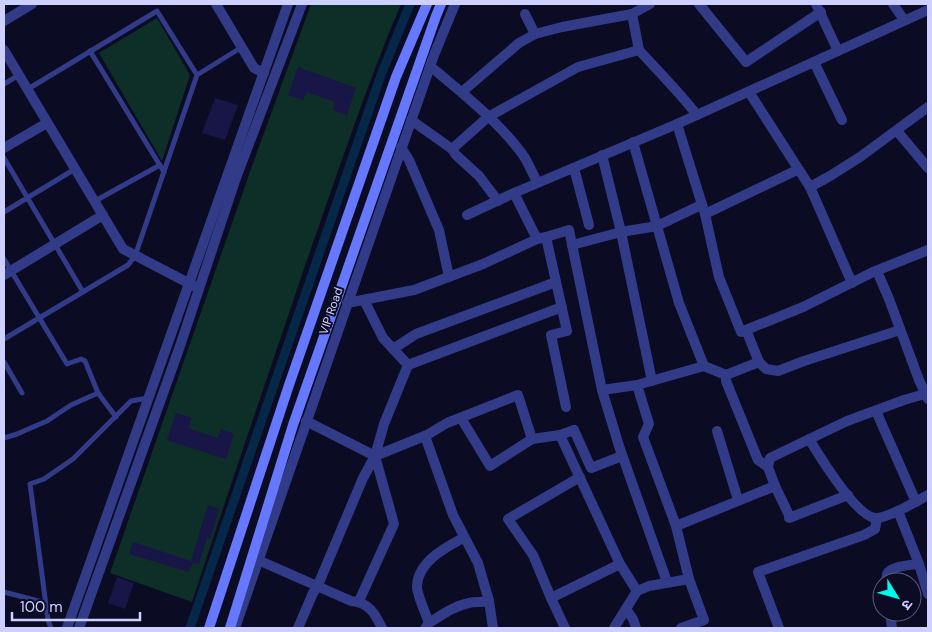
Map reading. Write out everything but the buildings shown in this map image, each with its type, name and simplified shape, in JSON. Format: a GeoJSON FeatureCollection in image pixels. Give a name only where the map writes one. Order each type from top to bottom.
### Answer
{"type":"FeatureCollection","features":[{"type":"Feature","properties":{"kind":"main road","name":"VIP Road"},"geometry":{"type":"LineString","coordinates":[[209,628],[289,385],[396,77],[427,4]]}},
{"type":"Feature","properties":{"kind":"main road","name":"VIP Road"},"geometry":{"type":"LineString","coordinates":[[230,628],[293,425],[441,4]]}},
{"type":"Feature","properties":{"kind":"street"},"geometry":{"type":"LineString","coordinates":[[4,21],[32,4]]}},
{"type":"Feature","properties":{"kind":"street"},"geometry":{"type":"LineString","coordinates":[[216,4],[254,68],[264,73]]}},
{"type":"Feature","properties":{"kind":"street"},"geometry":{"type":"LineString","coordinates":[[67,628],[288,4]]}},
{"type":"Feature","properties":{"kind":"street"},"geometry":{"type":"LineString","coordinates":[[79,628],[200,288],[236,178],[302,4]]}},
{"type":"Feature","properties":{"kind":"street","name":"VIP Road"},"geometry":{"type":"LineString","coordinates":[[235,628],[346,303],[430,66],[455,4]]}},
{"type":"Feature","properties":{"kind":"street"},"geometry":{"type":"LineString","coordinates":[[462,92],[519,43],[535,34],[632,14],[650,4]]}},
{"type":"Feature","properties":{"kind":"street"},"geometry":{"type":"LineString","coordinates":[[699,4],[746,62],[818,8],[838,52]]}},
{"type":"Feature","properties":{"kind":"street"},"geometry":{"type":"LineString","coordinates":[[893,4],[904,20]]}},
{"type":"Feature","properties":{"kind":"street"},"geometry":{"type":"LineString","coordinates":[[467,215],[537,182],[678,124],[928,10]]}},
{"type":"Feature","properties":{"kind":"street"},"geometry":{"type":"LineString","coordinates":[[524,14],[535,34]]}},
{"type":"Feature","properties":{"kind":"street"},"geometry":{"type":"LineString","coordinates":[[632,14],[639,50],[679,92],[697,115]]}},
{"type":"Feature","properties":{"kind":"street"},"geometry":{"type":"LineString","coordinates":[[4,50],[124,250],[200,288]]}},
{"type":"Feature","properties":{"kind":"street"},"geometry":{"type":"LineString","coordinates":[[452,149],[488,117],[578,67],[639,50]]}},
{"type":"Feature","properties":{"kind":"street"},"geometry":{"type":"LineString","coordinates":[[814,62],[842,120]]}},
{"type":"Feature","properties":{"kind":"street"},"geometry":{"type":"LineString","coordinates":[[430,66],[462,92],[508,138],[525,158],[537,182]]}},
{"type":"Feature","properties":{"kind":"street"},"geometry":{"type":"LineString","coordinates":[[749,92],[797,170],[810,187],[852,283]]}},
{"type":"Feature","properties":{"kind":"street"},"geometry":{"type":"LineString","coordinates":[[810,187],[830,176],[928,108]]}},
{"type":"Feature","properties":{"kind":"street"},"geometry":{"type":"LineString","coordinates":[[411,120],[452,149],[479,176],[498,200]]}},
{"type":"Feature","properties":{"kind":"street"},"geometry":{"type":"LineString","coordinates":[[4,148],[47,123]]}},
{"type":"Feature","properties":{"kind":"street"},"geometry":{"type":"LineString","coordinates":[[678,124],[703,210],[719,277],[741,332],[804,307],[877,271],[928,250]]}},
{"type":"Feature","properties":{"kind":"street"},"geometry":{"type":"LineString","coordinates":[[897,131],[928,168]]}},
{"type":"Feature","properties":{"kind":"street"},"geometry":{"type":"LineString","coordinates":[[634,142],[679,303],[704,366]]}},
{"type":"Feature","properties":{"kind":"street"},"geometry":{"type":"LineString","coordinates":[[401,148],[410,160],[439,230],[449,277]]}},
{"type":"Feature","properties":{"kind":"street"},"geometry":{"type":"LineString","coordinates":[[602,156],[621,232],[652,381]]}},
{"type":"Feature","properties":{"kind":"street"},"geometry":{"type":"LineString","coordinates":[[574,168],[589,225]]}},
{"type":"Feature","properties":{"kind":"street"},"geometry":{"type":"LineString","coordinates":[[572,245],[621,232],[657,226],[703,210],[797,170]]}},
{"type":"Feature","properties":{"kind":"street"},"geometry":{"type":"LineString","coordinates":[[514,193],[542,238],[556,282],[567,330],[551,335],[566,407]]}},
{"type":"Feature","properties":{"kind":"street"},"geometry":{"type":"LineString","coordinates":[[7,273],[103,215]]}},
{"type":"Feature","properties":{"kind":"street"},"geometry":{"type":"LineString","coordinates":[[346,303],[414,290],[483,264],[542,238],[569,230],[602,390],[622,456],[667,582]]}},
{"type":"Feature","properties":{"kind":"street"},"geometry":{"type":"LineString","coordinates":[[848,495],[789,518],[768,468],[770,458],[847,421],[904,400],[928,395],[918,380],[877,271]]}},
{"type":"Feature","properties":{"kind":"street"},"geometry":{"type":"LineString","coordinates":[[393,349],[416,334],[556,282]]}},
{"type":"Feature","properties":{"kind":"street"},"geometry":{"type":"LineString","coordinates":[[364,300],[382,338],[408,365]]}},
{"type":"Feature","properties":{"kind":"street"},"geometry":{"type":"LineString","coordinates":[[298,628],[363,478],[375,456],[384,424],[408,365],[562,307]]}},
{"type":"Feature","properties":{"kind":"street"},"geometry":{"type":"LineString","coordinates":[[746,330],[759,362],[766,368],[778,371],[900,330]]}},
{"type":"Feature","properties":{"kind":"street"},"geometry":{"type":"LineString","coordinates":[[602,390],[637,385],[704,366],[726,376],[759,362]]}},
{"type":"Feature","properties":{"kind":"street"},"geometry":{"type":"LineString","coordinates":[[726,376],[726,381],[758,460],[768,468]]}},
{"type":"Feature","properties":{"kind":"street"},"geometry":{"type":"LineString","coordinates":[[637,385],[649,424],[643,437],[676,526],[689,578],[704,620],[681,628]]}},
{"type":"Feature","properties":{"kind":"street"},"geometry":{"type":"LineString","coordinates":[[375,456],[425,436],[447,423],[518,395],[532,439]]}},
{"type":"Feature","properties":{"kind":"street"},"geometry":{"type":"LineString","coordinates":[[876,410],[916,502]]}},
{"type":"Feature","properties":{"kind":"street"},"geometry":{"type":"LineString","coordinates":[[461,418],[490,466],[532,439],[560,435],[574,430],[591,468],[622,456]]}},
{"type":"Feature","properties":{"kind":"street"},"geometry":{"type":"LineString","coordinates":[[306,421],[375,456],[394,524],[359,602]]}},
{"type":"Feature","properties":{"kind":"street"},"geometry":{"type":"LineString","coordinates":[[717,431],[738,500]]}},
{"type":"Feature","properties":{"kind":"street"},"geometry":{"type":"LineString","coordinates":[[560,435],[620,564],[637,591]]}},
{"type":"Feature","properties":{"kind":"street"},"geometry":{"type":"LineString","coordinates":[[425,436],[452,515],[478,563],[489,601],[493,628]]}},
{"type":"Feature","properties":{"kind":"street"},"geometry":{"type":"LineString","coordinates":[[810,439],[827,468],[848,495],[861,511],[870,516],[878,518],[898,511],[928,495]]}},
{"type":"Feature","properties":{"kind":"street"},"geometry":{"type":"LineString","coordinates":[[565,628],[533,555],[508,519],[580,477]]}},
{"type":"Feature","properties":{"kind":"street"},"geometry":{"type":"LineString","coordinates":[[676,526],[774,486]]}},
{"type":"Feature","properties":{"kind":"street"},"geometry":{"type":"LineString","coordinates":[[898,511],[928,594]]}},
{"type":"Feature","properties":{"kind":"street"},"geometry":{"type":"LineString","coordinates":[[779,628],[758,572],[864,535],[876,529],[878,518]]}},
{"type":"Feature","properties":{"kind":"street"},"geometry":{"type":"LineString","coordinates":[[464,538],[441,550],[421,572],[417,586],[427,625],[459,605],[489,601]]}},
{"type":"Feature","properties":{"kind":"street"},"geometry":{"type":"LineString","coordinates":[[258,560],[351,601],[359,602],[372,610],[382,628]]}},
{"type":"Feature","properties":{"kind":"street"},"geometry":{"type":"LineString","coordinates":[[551,598],[620,564]]}},
{"type":"Feature","properties":{"kind":"street"},"geometry":{"type":"LineString","coordinates":[[888,572],[894,568],[918,564]]}},
{"type":"Feature","properties":{"kind":"street"},"geometry":{"type":"LineString","coordinates":[[614,628],[637,591],[649,586],[689,578]]}},
{"type":"Feature","properties":{"kind":"street"},"geometry":{"type":"LineString","coordinates":[[626,609],[633,619],[636,628]]}},
{"type":"Feature","properties":{"kind":"lane"},"geometry":{"type":"LineString","coordinates":[[27,89],[157,11],[198,75]]}},
{"type":"Feature","properties":{"kind":"lane"},"geometry":{"type":"LineString","coordinates":[[4,339],[128,265],[135,256],[198,75],[242,47]]}},
{"type":"Feature","properties":{"kind":"lane"},"geometry":{"type":"LineString","coordinates":[[90,52],[164,172]]}},
{"type":"Feature","properties":{"kind":"lane"},"geometry":{"type":"LineString","coordinates":[[4,84],[19,75]]}},
{"type":"Feature","properties":{"kind":"lane"},"geometry":{"type":"LineString","coordinates":[[4,158],[83,292]]}},
{"type":"Feature","properties":{"kind":"lane"},"geometry":{"type":"LineString","coordinates":[[94,201],[160,165]]}},
{"type":"Feature","properties":{"kind":"lane"},"geometry":{"type":"LineString","coordinates":[[4,212],[75,169]]}},
{"type":"Feature","properties":{"kind":"lane"},"geometry":{"type":"LineString","coordinates":[[4,259],[7,273],[39,318],[67,364],[81,360],[85,361],[98,393],[116,417]]}},
{"type":"Feature","properties":{"kind":"lane"},"geometry":{"type":"LineString","coordinates":[[4,362],[22,393]]}},
{"type":"Feature","properties":{"kind":"lane"},"geometry":{"type":"LineString","coordinates":[[4,438],[47,421],[71,405],[98,393]]}},
{"type":"Feature","properties":{"kind":"lane"},"geometry":{"type":"LineString","coordinates":[[51,628],[30,484],[44,479],[73,459],[131,401],[149,398]]}},
{"type":"Feature","properties":{"kind":"lane"},"geometry":{"type":"LineString","coordinates":[[4,592],[46,603]]}},
{"type":"Feature","properties":{"kind":"green space"},"geometry":{"type":"Polygon","coordinates":[[[311,4],[401,4],[341,161],[192,602],[110,573],[252,166],[311,4]]]}},
{"type":"Feature","properties":{"kind":"green space"},"geometry":{"type":"Polygon","coordinates":[[[157,18],[190,75],[162,161],[99,53],[157,18]]]}},
{"type":"Feature","properties":{"kind":"waterway"},"geometry":{"type":"LineString","coordinates":[[190,628],[381,75],[410,4]]}}]}
